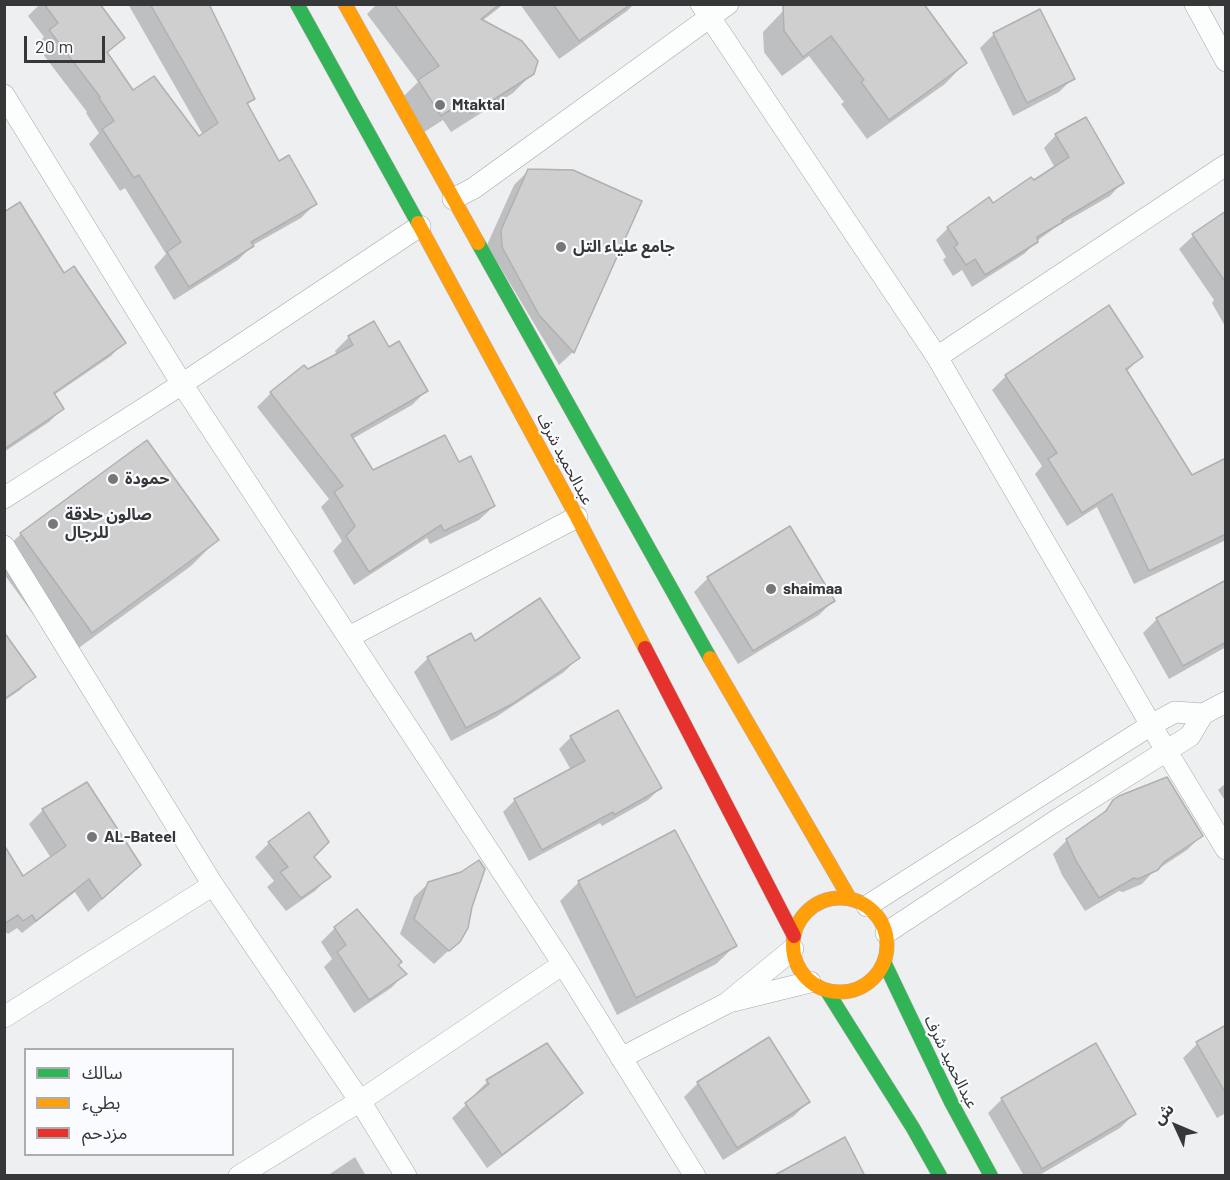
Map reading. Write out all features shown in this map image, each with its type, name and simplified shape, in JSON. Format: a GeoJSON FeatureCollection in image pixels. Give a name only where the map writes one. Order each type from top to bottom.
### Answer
{"type":"FeatureCollection","features":[{"type":"Feature","properties":{"kind":"main road","name":"عبدالحميد شرف"},"geometry":{"type":"LineString","coordinates":[[297,4],[577,516],[793,943]]}},
{"type":"Feature","properties":{"kind":"main road","name":"عبدالحميد شرف"},"geometry":{"type":"LineString","coordinates":[[345,4],[669,587],[859,903]]}},
{"type":"Feature","properties":{"kind":"main road"},"geometry":{"type":"LineString","coordinates":[[819,987],[841,993],[861,987],[878,974],[884,962],[887,948],[886,933],[879,918],[859,903],[831,899],[814,906],[801,919],[793,943],[798,967],[819,987],[913,1128],[940,1176]]}},
{"type":"Feature","properties":{"kind":"main road","name":"عبدالحميد شرف"},"geometry":{"type":"LineString","coordinates":[[884,962],[951,1102],[991,1176]]}},
{"type":"Feature","properties":{"kind":"street"},"geometry":{"type":"LineString","coordinates":[[453,199],[474,188],[706,11],[728,4]]}},
{"type":"Feature","properties":{"kind":"street"},"geometry":{"type":"LineString","coordinates":[[1195,4],[1226,61]]}},
{"type":"Feature","properties":{"kind":"street"},"geometry":{"type":"LineString","coordinates":[[706,11],[937,357],[1151,725],[1226,849]]}},
{"type":"Feature","properties":{"kind":"street"},"geometry":{"type":"LineString","coordinates":[[4,95],[182,384],[563,964],[695,1176]]}},
{"type":"Feature","properties":{"kind":"street"},"geometry":{"type":"LineString","coordinates":[[937,357],[1226,165]]}},
{"type":"Feature","properties":{"kind":"street"},"geometry":{"type":"LineString","coordinates":[[4,498],[182,384],[420,226]]}},
{"type":"Feature","properties":{"kind":"street"},"geometry":{"type":"LineString","coordinates":[[349,637],[577,516]]}},
{"type":"Feature","properties":{"kind":"street"},"geometry":{"type":"LineString","coordinates":[[4,546],[213,885],[360,1101],[406,1176]]}},
{"type":"Feature","properties":{"kind":"street"},"geometry":{"type":"LineString","coordinates":[[859,903],[1151,725],[1175,712],[1203,714],[1226,702]]}},
{"type":"Feature","properties":{"kind":"street"},"geometry":{"type":"LineString","coordinates":[[886,933],[1190,736],[1203,714]]}},
{"type":"Feature","properties":{"kind":"street"},"geometry":{"type":"LineString","coordinates":[[4,1017],[213,885]]}},
{"type":"Feature","properties":{"kind":"street"},"geometry":{"type":"LineString","coordinates":[[621,1058],[727,1003],[793,943]]}},
{"type":"Feature","properties":{"kind":"street"},"geometry":{"type":"LineString","coordinates":[[239,1176],[360,1101],[563,964]]}},
{"type":"Feature","properties":{"kind":"street"},"geometry":{"type":"LineString","coordinates":[[727,1003],[819,987]]}},
{"type":"Feature","properties":{"kind":"building"},"geometry":{"type":"Polygon","coordinates":[[[44,4],[100,4],[125,38],[107,52],[133,90],[154,76],[199,136],[218,123],[150,4],[209,4],[255,99],[247,103],[279,161],[289,155],[317,204],[251,242],[254,246],[189,287],[167,252],[181,242],[139,175],[134,178],[102,129],[114,121],[100,97],[49,30],[58,23],[44,4]]]}},
{"type":"Feature","properties":{"kind":"building"},"geometry":{"type":"Polygon","coordinates":[[[394,4],[500,4],[481,19],[522,41],[538,61],[534,74],[471,114],[463,102],[441,116],[418,80],[439,66],[394,4]]]}},
{"type":"Feature","properties":{"kind":"building"},"geometry":{"type":"Polygon","coordinates":[[[553,4],[631,4],[579,41],[553,4]]]}},
{"type":"Feature","properties":{"kind":"building"},"geometry":{"type":"Polygon","coordinates":[[[783,4],[924,4],[967,63],[889,120],[861,82],[864,80],[831,36],[803,57],[784,31],[783,4]]]}},
{"type":"Feature","properties":{"kind":"building"},"geometry":{"type":"Polygon","coordinates":[[[1040,9],[1075,79],[1027,103],[993,33],[1040,9]]]}},
{"type":"Feature","properties":{"kind":"building"},"geometry":{"type":"Polygon","coordinates":[[[1086,117],[1124,183],[1062,220],[1063,222],[1037,237],[1038,242],[985,275],[975,259],[966,265],[954,247],[958,244],[947,227],[989,197],[993,203],[1031,177],[1034,180],[1069,157],[1055,134],[1086,117]]]}},
{"type":"Feature","properties":{"kind":"building","name":"جامع علياء التل"},"geometry":{"type":"Polygon","coordinates":[[[528,169],[573,170],[642,201],[574,353],[539,315],[502,247],[501,230],[528,169]]]}},
{"type":"Feature","properties":{"kind":"building"},"geometry":{"type":"Polygon","coordinates":[[[20,202],[64,273],[74,266],[126,343],[54,393],[64,409],[4,449],[4,212],[20,202]]]}},
{"type":"Feature","properties":{"kind":"building"},"geometry":{"type":"Polygon","coordinates":[[[1226,211],[1226,283],[1192,234],[1226,211]]]}},
{"type":"Feature","properties":{"kind":"building"},"geometry":{"type":"Polygon","coordinates":[[[1109,305],[1143,357],[1126,369],[1192,475],[1226,458],[1226,534],[1149,571],[1112,494],[1082,513],[1048,459],[1057,453],[1005,375],[1109,305]]]}},
{"type":"Feature","properties":{"kind":"building"},"geometry":{"type":"Polygon","coordinates":[[[374,321],[389,347],[399,341],[428,391],[351,435],[373,470],[445,435],[459,462],[471,456],[495,506],[444,531],[441,525],[369,572],[346,536],[355,526],[334,492],[343,486],[270,392],[304,365],[308,369],[353,345],[348,336],[374,321]]]}},
{"type":"Feature","properties":{"kind":"building"},"geometry":{"type":"Polygon","coordinates":[[[147,440],[219,540],[92,633],[20,533],[147,440]]]}},
{"type":"Feature","properties":{"kind":"building","name":"shaimaa"},"geometry":{"type":"Polygon","coordinates":[[[790,526],[835,601],[753,651],[707,577],[790,526]]]}},
{"type":"Feature","properties":{"kind":"building"},"geometry":{"type":"Polygon","coordinates":[[[1226,580],[1226,642],[1183,666],[1156,618],[1226,580]]]}},
{"type":"Feature","properties":{"kind":"building"},"geometry":{"type":"Polygon","coordinates":[[[540,598],[580,658],[512,704],[466,728],[427,657],[471,633],[475,641],[540,598]]]}},
{"type":"Feature","properties":{"kind":"building"},"geometry":{"type":"Polygon","coordinates":[[[4,632],[36,677],[4,699],[4,632]]]}},
{"type":"Feature","properties":{"kind":"building"},"geometry":{"type":"Polygon","coordinates":[[[618,710],[662,788],[614,815],[613,812],[542,850],[514,799],[585,761],[570,736],[618,710]]]}},
{"type":"Feature","properties":{"kind":"building"},"geometry":{"type":"Polygon","coordinates":[[[1167,777],[1203,836],[1164,862],[1158,870],[1138,879],[1134,878],[1099,898],[1076,861],[1066,839],[1106,811],[1113,800],[1119,796],[1167,777]]]}},
{"type":"Feature","properties":{"kind":"building"},"geometry":{"type":"Polygon","coordinates":[[[87,782],[141,865],[102,899],[89,879],[36,921],[32,915],[23,921],[18,915],[4,924],[4,845],[23,876],[66,846],[42,809],[87,782]]]}},
{"type":"Feature","properties":{"kind":"building"},"geometry":{"type":"Polygon","coordinates":[[[309,812],[329,842],[314,857],[331,877],[301,898],[280,872],[288,867],[268,842],[309,812]]]}},
{"type":"Feature","properties":{"kind":"building"},"geometry":{"type":"Polygon","coordinates":[[[675,830],[737,946],[636,998],[578,881],[675,830]]]}},
{"type":"Feature","properties":{"kind":"building"},"geometry":{"type":"Polygon","coordinates":[[[479,860],[485,869],[472,907],[468,928],[460,942],[449,951],[414,919],[428,882],[461,872],[479,860]]]}},
{"type":"Feature","properties":{"kind":"building"},"geometry":{"type":"Polygon","coordinates":[[[357,909],[402,962],[398,965],[407,974],[369,1000],[337,952],[346,945],[334,927],[357,909]]]}},
{"type":"Feature","properties":{"kind":"building"},"geometry":{"type":"Polygon","coordinates":[[[1226,1025],[1226,1094],[1196,1042],[1226,1025]]]}},
{"type":"Feature","properties":{"kind":"building"},"geometry":{"type":"Polygon","coordinates":[[[769,1037],[810,1102],[737,1148],[697,1082],[769,1037]]]}},
{"type":"Feature","properties":{"kind":"building"},"geometry":{"type":"Polygon","coordinates":[[[547,1043],[583,1093],[502,1155],[465,1103],[489,1084],[486,1080],[547,1043]]]}},
{"type":"Feature","properties":{"kind":"building"},"geometry":{"type":"Polygon","coordinates":[[[1096,1043],[1136,1114],[1042,1169],[1001,1098],[1096,1043]]]}},
{"type":"Feature","properties":{"kind":"building"},"geometry":{"type":"Polygon","coordinates":[[[845,1137],[865,1176],[773,1176],[845,1137]]]}},
{"type":"Feature","properties":{"kind":"traffic: fast"},"geometry":{"type":"LineString","coordinates":[[297,4],[418,223]]}},
{"type":"Feature","properties":{"kind":"traffic: fast"},"geometry":{"type":"LineString","coordinates":[[478,243],[710,658]]}},
{"type":"Feature","properties":{"kind":"traffic: fast"},"geometry":{"type":"LineString","coordinates":[[884,962],[951,1102],[991,1176]]}},
{"type":"Feature","properties":{"kind":"traffic: fast"},"geometry":{"type":"LineString","coordinates":[[827,991],[913,1128],[940,1176]]}},
{"type":"Feature","properties":{"kind":"traffic: slow"},"geometry":{"type":"LineString","coordinates":[[345,4],[478,243]]}},
{"type":"Feature","properties":{"kind":"traffic: slow"},"geometry":{"type":"LineString","coordinates":[[418,223],[645,648]]}},
{"type":"Feature","properties":{"kind":"traffic: slow"},"geometry":{"type":"LineString","coordinates":[[710,658],[850,899]]}},
{"type":"Feature","properties":{"kind":"traffic: slow"},"geometry":{"type":"LineString","coordinates":[[840,898],[858,902],[873,912],[883,927],[887,945],[883,963],[873,978],[858,988],[840,992],[822,988],[807,978],[797,963],[793,945],[797,927],[807,912],[822,902],[840,898]]}},
{"type":"Feature","properties":{"kind":"traffic: jam"},"geometry":{"type":"LineString","coordinates":[[645,648],[794,936]]}},
{"type":"Feature","properties":{"kind":"place","name":"Mtaktal"},"geometry":{"type":"Point","coordinates":[440,105]}},
{"type":"Feature","properties":{"kind":"place","name":"جامع علياء التل"},"geometry":{"type":"Point","coordinates":[561,247]}},
{"type":"Feature","properties":{"kind":"place","name":"حمودة"},"geometry":{"type":"Point","coordinates":[113,479]}},
{"type":"Feature","properties":{"kind":"place","name":"صالون حلاقة للرجال"},"geometry":{"type":"Point","coordinates":[53,524]}},
{"type":"Feature","properties":{"kind":"place","name":"shaimaa"},"geometry":{"type":"Point","coordinates":[771,589]}},
{"type":"Feature","properties":{"kind":"place","name":"AL-Bateel"},"geometry":{"type":"Point","coordinates":[92,837]}}]}
